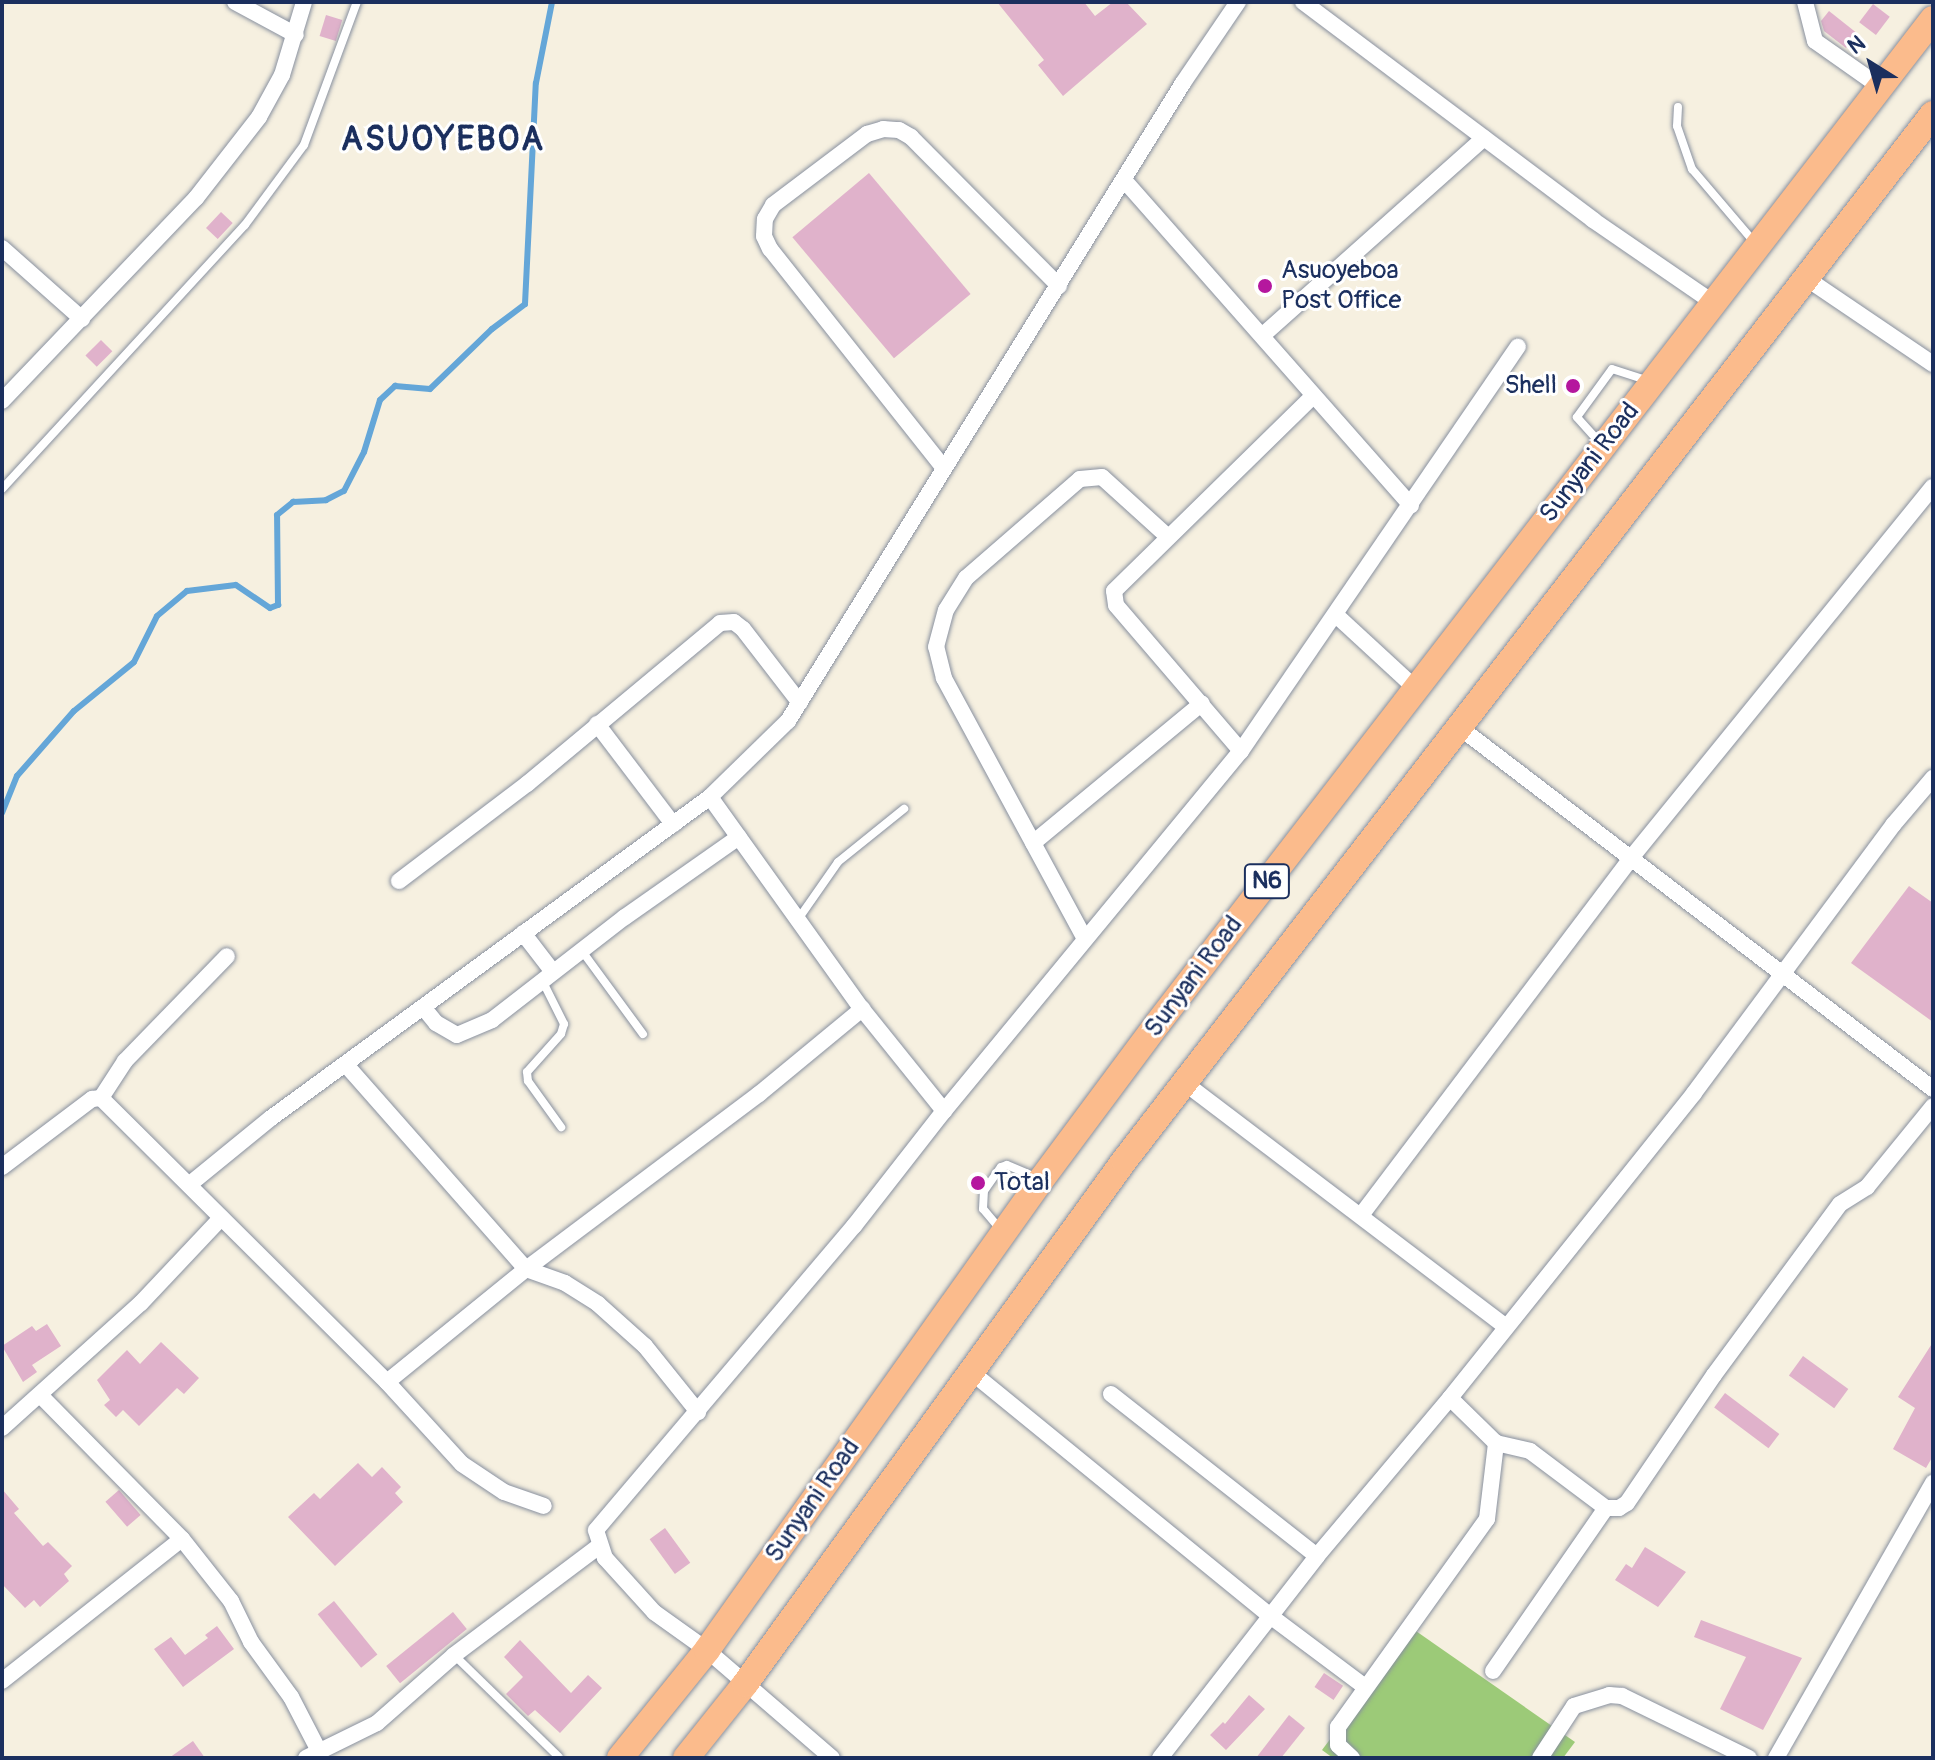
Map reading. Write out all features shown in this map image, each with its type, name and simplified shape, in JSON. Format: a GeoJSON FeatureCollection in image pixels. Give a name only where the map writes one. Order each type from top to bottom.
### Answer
{"type":"FeatureCollection","features":[{"type":"Feature","properties":{"kind":"main road","name":"Sunyani Road"},"geometry":{"type":"LineString","coordinates":[[620,1758],[707,1650],[1041,1180],[1415,688],[1933,19]]}},
{"type":"Feature","properties":{"kind":"main road","name":"N6"},"geometry":{"type":"LineString","coordinates":[[686,1758],[745,1684],[1124,1161],[1933,114]]}},
{"type":"Feature","properties":{"kind":"street"},"geometry":{"type":"LineString","coordinates":[[235,2],[296,35]]}},
{"type":"Feature","properties":{"kind":"street"},"geometry":{"type":"LineString","coordinates":[[2,401],[196,198],[259,117],[282,75],[304,2]]}},
{"type":"Feature","properties":{"kind":"street"},"geometry":{"type":"LineString","coordinates":[[190,1184],[271,1118],[347,1066],[710,797],[788,721],[943,467],[1238,2]]}},
{"type":"Feature","properties":{"kind":"street"},"geometry":{"type":"LineString","coordinates":[[1303,2],[1593,220],[1715,304]]}},
{"type":"Feature","properties":{"kind":"street"},"geometry":{"type":"LineString","coordinates":[[1805,2],[1815,41],[1879,86]]}},
{"type":"Feature","properties":{"kind":"street"},"geometry":{"type":"LineString","coordinates":[[943,467],[770,249],[764,236],[765,219],[773,205],[867,134],[883,129],[899,130],[911,137],[1059,286]]}},
{"type":"Feature","properties":{"kind":"street"},"geometry":{"type":"LineString","coordinates":[[1263,335],[1484,138]]}},
{"type":"Feature","properties":{"kind":"street"},"geometry":{"type":"LineString","coordinates":[[1124,180],[1411,506]]}},
{"type":"Feature","properties":{"kind":"street"},"geometry":{"type":"LineString","coordinates":[[2,248],[82,319]]}},
{"type":"Feature","properties":{"kind":"street"},"geometry":{"type":"LineString","coordinates":[[1806,278],[1933,364]]}},
{"type":"Feature","properties":{"kind":"street"},"geometry":{"type":"LineString","coordinates":[[832,1758],[707,1650],[654,1612],[619,1576],[599,1546],[596,1530],[698,1412],[771,1320],[854,1226],[944,1111],[1241,751],[1518,347]]}},
{"type":"Feature","properties":{"kind":"street"},"geometry":{"type":"LineString","coordinates":[[1241,751],[1116,605],[1114,591],[1313,396]]}},
{"type":"Feature","properties":{"kind":"street"},"geometry":{"type":"LineString","coordinates":[[1085,939],[944,678],[936,647],[946,610],[966,578],[1080,479],[1102,477],[1167,536]]}},
{"type":"Feature","properties":{"kind":"street"},"geometry":{"type":"LineString","coordinates":[[1362,1214],[1631,858],[1933,487]]}},
{"type":"Feature","properties":{"kind":"street"},"geometry":{"type":"LineString","coordinates":[[1336,615],[1415,688]]}},
{"type":"Feature","properties":{"kind":"street"},"geometry":{"type":"LineString","coordinates":[[399,881],[527,784],[720,623],[734,622],[743,629],[800,703]]}},
{"type":"Feature","properties":{"kind":"street"},"geometry":{"type":"LineString","coordinates":[[1033,843],[1202,703]]}},
{"type":"Feature","properties":{"kind":"street"},"geometry":{"type":"LineString","coordinates":[[597,724],[673,824]]}},
{"type":"Feature","properties":{"kind":"street"},"geometry":{"type":"LineString","coordinates":[[1459,727],[1782,975],[1930,1081]]}},
{"type":"Feature","properties":{"kind":"street"},"geometry":{"type":"LineString","coordinates":[[1160,1758],[1269,1615],[1450,1398],[1694,1093],[1893,825],[1933,778]]}},
{"type":"Feature","properties":{"kind":"street"},"geometry":{"type":"LineString","coordinates":[[710,797],[862,1009],[944,1111]]}},
{"type":"Feature","properties":{"kind":"street"},"geometry":{"type":"LineString","coordinates":[[423,1007],[436,1023],[457,1035],[492,1020],[739,837]]}},
{"type":"Feature","properties":{"kind":"street"},"geometry":{"type":"LineString","coordinates":[[523,933],[548,977]]}},
{"type":"Feature","properties":{"kind":"street"},"geometry":{"type":"LineString","coordinates":[[101,1098],[125,1061],[227,956]]}},
{"type":"Feature","properties":{"kind":"street"},"geometry":{"type":"LineString","coordinates":[[387,1382],[526,1269],[759,1094],[862,1009]]}},
{"type":"Feature","properties":{"kind":"street"},"geometry":{"type":"LineString","coordinates":[[347,1066],[526,1269],[565,1283],[598,1304],[645,1346],[698,1412]]}},
{"type":"Feature","properties":{"kind":"street"},"geometry":{"type":"LineString","coordinates":[[1186,1084],[1362,1214],[1505,1326]]}},
{"type":"Feature","properties":{"kind":"street"},"geometry":{"type":"LineString","coordinates":[[2,1167],[92,1099],[101,1098]]}},
{"type":"Feature","properties":{"kind":"street"},"geometry":{"type":"LineString","coordinates":[[101,1098],[387,1382],[462,1464],[504,1492],[544,1506]]}},
{"type":"Feature","properties":{"kind":"street"},"geometry":{"type":"LineString","coordinates":[[1450,1398],[1496,1443],[1530,1451],[1606,1508],[1619,1508],[1627,1503],[1714,1375],[1840,1204],[1867,1187],[1933,1106]]}},
{"type":"Feature","properties":{"kind":"street"},"geometry":{"type":"LineString","coordinates":[[2,1428],[141,1303],[221,1218]]}},
{"type":"Feature","properties":{"kind":"street"},"geometry":{"type":"LineString","coordinates":[[970,1371],[1269,1615],[1364,1686]]}},
{"type":"Feature","properties":{"kind":"street"},"geometry":{"type":"LineString","coordinates":[[1111,1394],[1317,1556]]}},
{"type":"Feature","properties":{"kind":"street"},"geometry":{"type":"LineString","coordinates":[[41,1396],[182,1539],[231,1601],[251,1642],[291,1697],[312,1754],[377,1723],[454,1655],[599,1546]]}},
{"type":"Feature","properties":{"kind":"street"},"geometry":{"type":"LineString","coordinates":[[1352,1758],[1338,1745],[1336,1736],[1364,1686],[1487,1519],[1496,1443]]}},
{"type":"Feature","properties":{"kind":"street"},"geometry":{"type":"LineString","coordinates":[[1776,1758],[1933,1483]]}},
{"type":"Feature","properties":{"kind":"street"},"geometry":{"type":"LineString","coordinates":[[1493,1671],[1606,1508]]}},
{"type":"Feature","properties":{"kind":"street"},"geometry":{"type":"LineString","coordinates":[[2,1681],[182,1539]]}},
{"type":"Feature","properties":{"kind":"street"},"geometry":{"type":"LineString","coordinates":[[1540,1758],[1574,1706],[1609,1695],[1622,1696],[1749,1758]]}},
{"type":"Feature","properties":{"kind":"lane"},"geometry":{"type":"LineString","coordinates":[[2,489],[245,225],[304,145],[357,2]]}},
{"type":"Feature","properties":{"kind":"lane"},"geometry":{"type":"LineString","coordinates":[[1678,107],[1677,126],[1692,169],[1758,247]]}},
{"type":"Feature","properties":{"kind":"lane"},"geometry":{"type":"LineString","coordinates":[[1603,446],[1577,417],[1612,369],[1653,383]]}},
{"type":"Feature","properties":{"kind":"lane"},"geometry":{"type":"LineString","coordinates":[[799,918],[838,862],[904,809]]}},
{"type":"Feature","properties":{"kind":"lane"},"geometry":{"type":"LineString","coordinates":[[582,951],[643,1034]]}},
{"type":"Feature","properties":{"kind":"lane"},"geometry":{"type":"LineString","coordinates":[[548,977],[564,1024],[561,1034],[527,1072],[528,1081],[561,1127]]}},
{"type":"Feature","properties":{"kind":"lane"},"geometry":{"type":"LineString","coordinates":[[1003,1232],[983,1209],[984,1191],[1001,1167],[1007,1165],[1041,1180]]}},
{"type":"Feature","properties":{"kind":"lane"},"geometry":{"type":"LineString","coordinates":[[454,1655],[559,1757]]}},
{"type":"Feature","properties":{"kind":"green space"},"geometry":{"type":"Polygon","coordinates":[[[1413,1629],[1575,1742],[1563,1758],[1333,1758],[1322,1750],[1413,1629]]]}},
{"type":"Feature","properties":{"kind":"building"},"geometry":{"type":"Polygon","coordinates":[[[997,2],[1084,2],[1095,16],[1113,2],[1126,2],[1147,24],[1063,96],[1038,65],[1044,60],[997,2]]]}},
{"type":"Feature","properties":{"kind":"building"},"geometry":{"type":"Polygon","coordinates":[[[1873,4],[1890,17],[1876,35],[1859,22],[1873,4]]]}},
{"type":"Feature","properties":{"kind":"building"},"geometry":{"type":"Polygon","coordinates":[[[1829,11],[1858,34],[1846,48],[1824,31],[1821,21],[1829,11]]]}},
{"type":"Feature","properties":{"kind":"building"},"geometry":{"type":"Polygon","coordinates":[[[326,15],[342,20],[336,41],[320,36],[326,15]]]}},
{"type":"Feature","properties":{"kind":"building"},"geometry":{"type":"Polygon","coordinates":[[[869,173],[971,294],[894,358],[792,237],[869,173]]]}},
{"type":"Feature","properties":{"kind":"building"},"geometry":{"type":"Polygon","coordinates":[[[221,212],[233,223],[218,239],[206,228],[221,212]]]}},
{"type":"Feature","properties":{"kind":"building"},"geometry":{"type":"Polygon","coordinates":[[[101,340],[112,351],[97,367],[85,356],[101,340]]]}},
{"type":"Feature","properties":{"kind":"building"},"geometry":{"type":"Polygon","coordinates":[[[1909,886],[1933,903],[1933,1022],[1851,963],[1909,886]]]}},
{"type":"Feature","properties":{"kind":"building"},"geometry":{"type":"Polygon","coordinates":[[[47,1324],[61,1346],[32,1365],[37,1372],[23,1382],[2,1346],[32,1326],[36,1331],[47,1324]]]}},
{"type":"Feature","properties":{"kind":"building"},"geometry":{"type":"Polygon","coordinates":[[[161,1342],[199,1378],[184,1394],[177,1388],[139,1426],[123,1410],[116,1417],[104,1405],[110,1400],[97,1380],[127,1350],[140,1364],[161,1342]]]}},
{"type":"Feature","properties":{"kind":"building"},"geometry":{"type":"Polygon","coordinates":[[[1933,1342],[1933,1456],[1926,1468],[1893,1449],[1915,1408],[1898,1397],[1933,1342]]]}},
{"type":"Feature","properties":{"kind":"building"},"geometry":{"type":"Polygon","coordinates":[[[1803,1356],[1848,1389],[1834,1408],[1789,1375],[1803,1356]]]}},
{"type":"Feature","properties":{"kind":"building"},"geometry":{"type":"Polygon","coordinates":[[[1725,1393],[1779,1434],[1768,1448],[1714,1407],[1725,1393]]]}},
{"type":"Feature","properties":{"kind":"building"},"geometry":{"type":"Polygon","coordinates":[[[358,1463],[372,1477],[382,1467],[401,1487],[395,1493],[403,1502],[335,1566],[288,1517],[314,1493],[320,1499],[358,1463]]]}},
{"type":"Feature","properties":{"kind":"building"},"geometry":{"type":"Polygon","coordinates":[[[2,1489],[19,1509],[14,1513],[43,1546],[48,1542],[72,1566],[64,1574],[69,1581],[40,1607],[34,1600],[25,1608],[2,1584],[2,1489]]]}},
{"type":"Feature","properties":{"kind":"building"},"geometry":{"type":"Polygon","coordinates":[[[119,1490],[141,1515],[127,1527],[105,1502],[119,1490]]]}},
{"type":"Feature","properties":{"kind":"building"},"geometry":{"type":"Polygon","coordinates":[[[665,1528],[690,1563],[675,1574],[650,1539],[665,1528]]]}},
{"type":"Feature","properties":{"kind":"building"},"geometry":{"type":"Polygon","coordinates":[[[1645,1547],[1686,1572],[1658,1607],[1615,1580],[1626,1564],[1632,1568],[1645,1547]]]}},
{"type":"Feature","properties":{"kind":"building"},"geometry":{"type":"Polygon","coordinates":[[[334,1601],[377,1655],[361,1668],[318,1614],[334,1601]]]}},
{"type":"Feature","properties":{"kind":"building"},"geometry":{"type":"Polygon","coordinates":[[[453,1612],[467,1629],[400,1683],[386,1666],[453,1612]]]}},
{"type":"Feature","properties":{"kind":"building"},"geometry":{"type":"Polygon","coordinates":[[[1701,1620],[1802,1658],[1763,1730],[1720,1709],[1746,1657],[1694,1637],[1701,1620]]]}},
{"type":"Feature","properties":{"kind":"building"},"geometry":{"type":"Polygon","coordinates":[[[217,1626],[234,1649],[183,1687],[154,1649],[171,1637],[185,1655],[208,1638],[205,1635],[217,1626]]]}},
{"type":"Feature","properties":{"kind":"building"},"geometry":{"type":"Polygon","coordinates":[[[520,1640],[571,1693],[588,1675],[602,1688],[560,1733],[535,1710],[528,1716],[506,1694],[523,1677],[504,1657],[520,1640]]]}},
{"type":"Feature","properties":{"kind":"building"},"geometry":{"type":"Polygon","coordinates":[[[1324,1673],[1343,1686],[1334,1700],[1314,1687],[1324,1673]]]}},
{"type":"Feature","properties":{"kind":"building"},"geometry":{"type":"Polygon","coordinates":[[[1249,1695],[1265,1709],[1226,1750],[1210,1735],[1223,1722],[1225,1724],[1249,1695]]]}},
{"type":"Feature","properties":{"kind":"building"},"geometry":{"type":"Polygon","coordinates":[[[1289,1715],[1305,1728],[1281,1758],[1256,1758],[1289,1715]]]}},
{"type":"Feature","properties":{"kind":"building"},"geometry":{"type":"Polygon","coordinates":[[[193,1741],[205,1758],[169,1758],[193,1741]]]}},
{"type":"Feature","properties":{"kind":"waterway"},"geometry":{"type":"LineString","coordinates":[[2,813],[17,776],[74,711],[134,662],[157,616],[187,591],[236,585],[270,608],[278,605],[277,515],[293,502],[326,500],[344,491],[364,452],[380,400],[395,386],[430,389],[492,329],[525,304],[536,83],[552,2]]}},
{"type":"Feature","properties":{"kind":"place","name":"Asuoyeboa Post Office"},"geometry":{"type":"Point","coordinates":[1265,286]}},
{"type":"Feature","properties":{"kind":"place","name":"Shell"},"geometry":{"type":"Point","coordinates":[1573,386]}},
{"type":"Feature","properties":{"kind":"place","name":"Total"},"geometry":{"type":"Point","coordinates":[978,1183]}},
{"type":"Feature","properties":{"kind":"district","name":"ASUOYEBOA"},"geometry":{"type":"Point","coordinates":[443,140]}}]}
